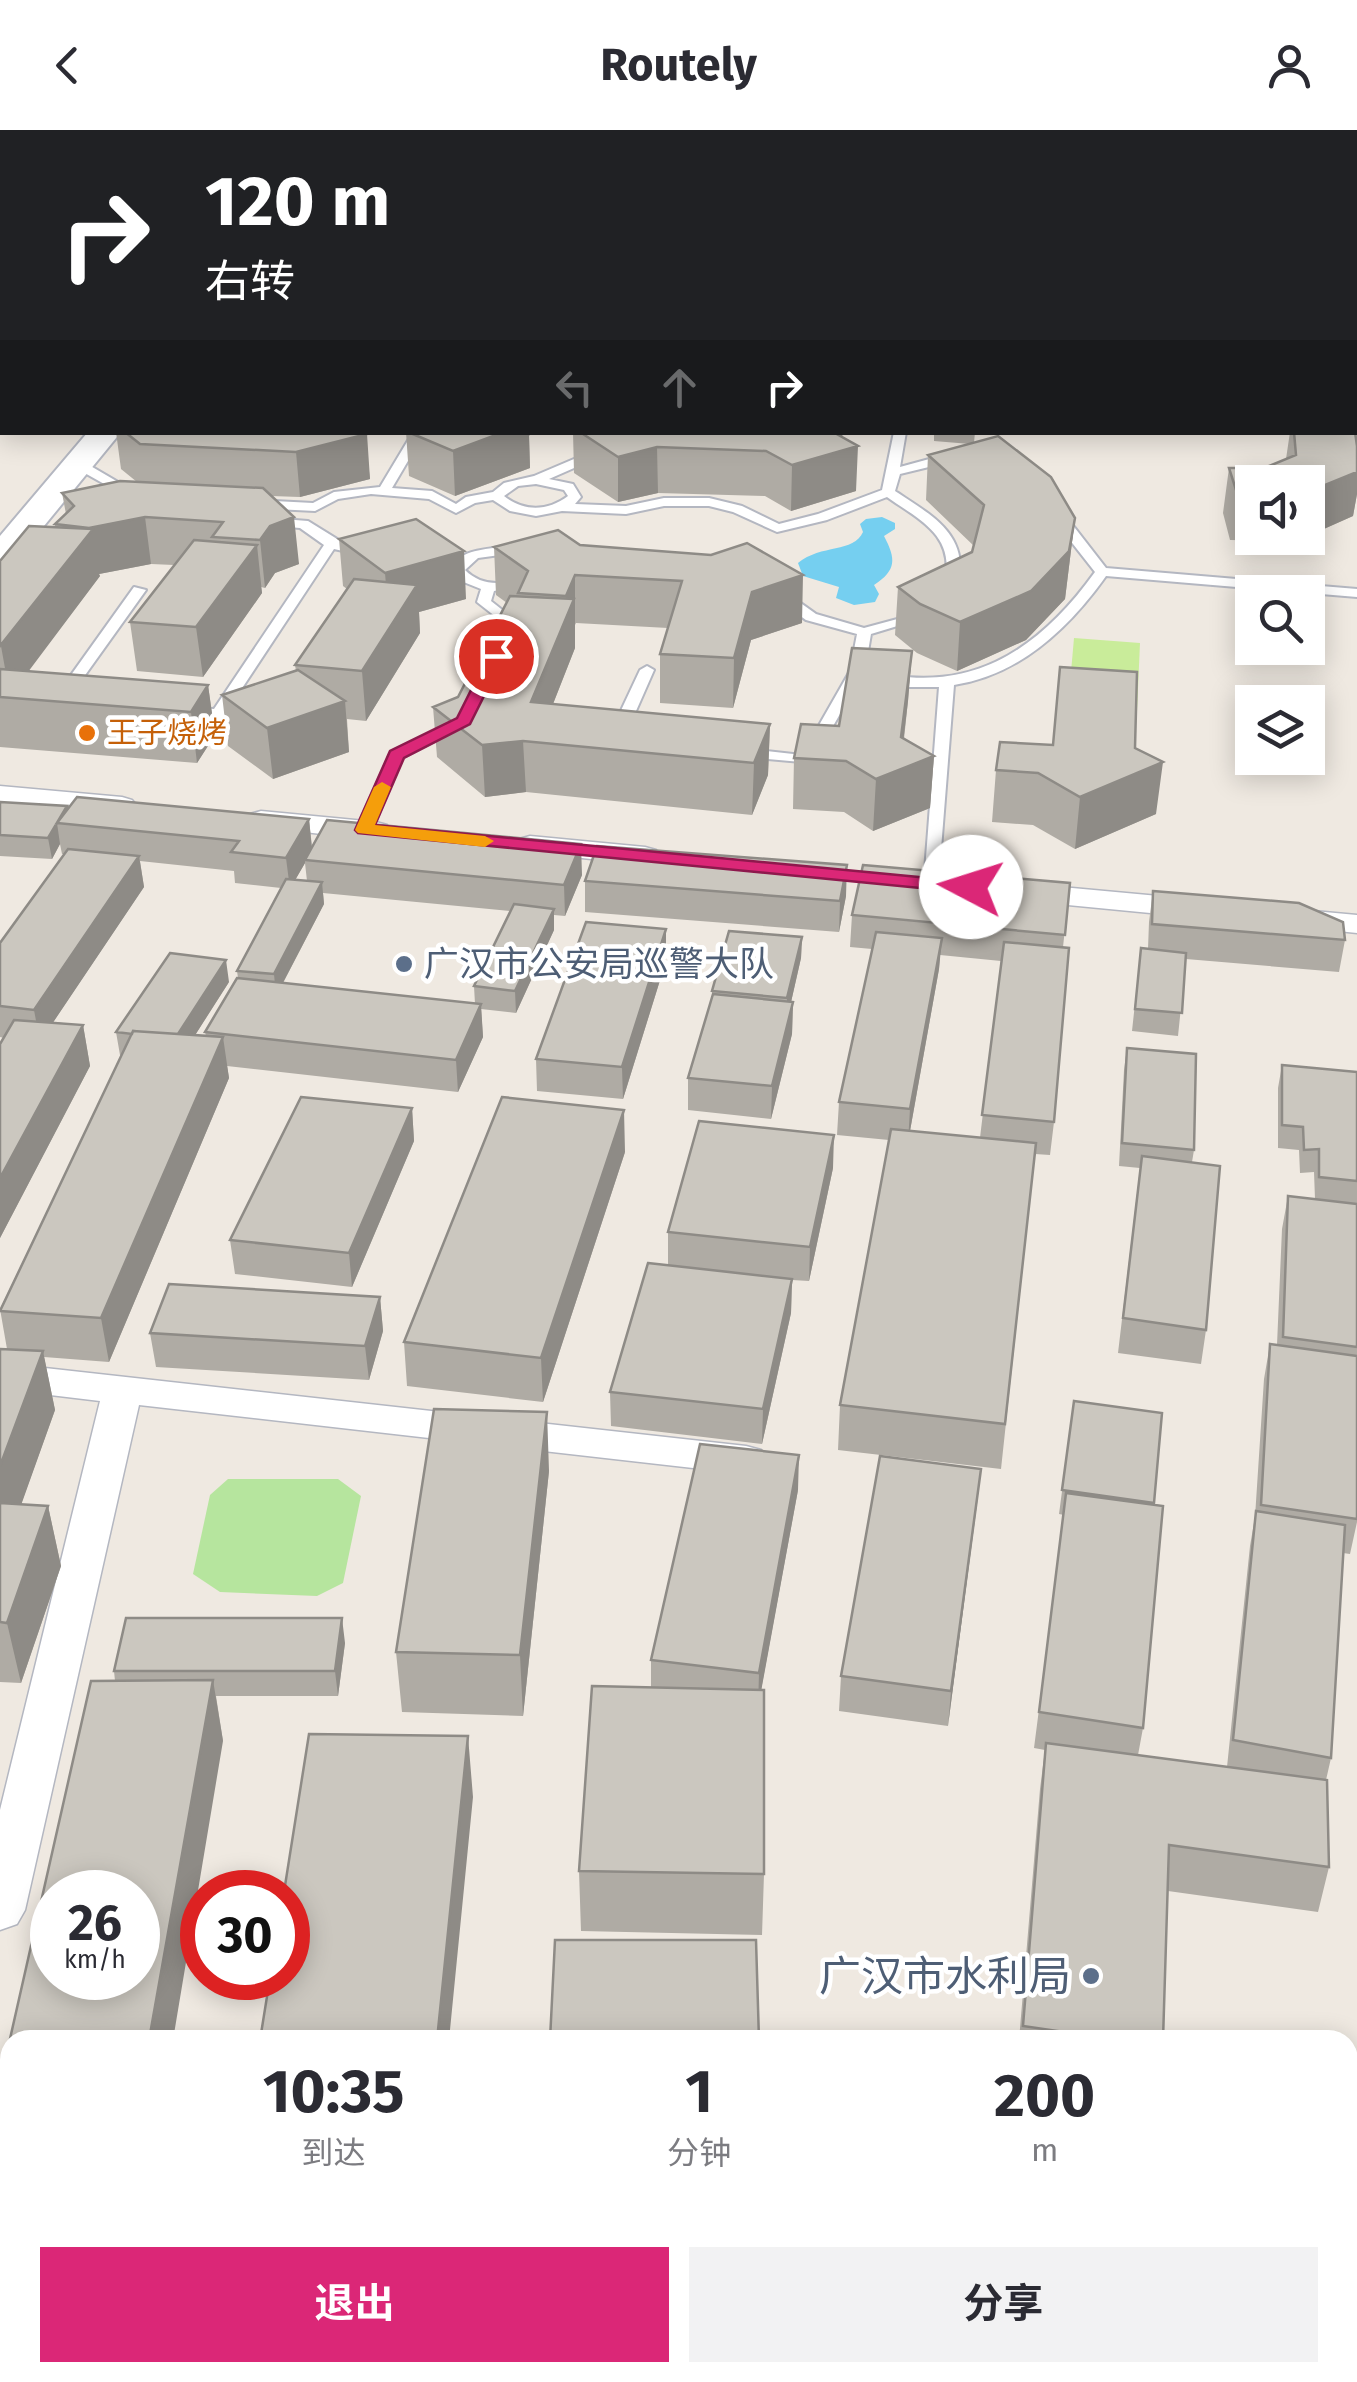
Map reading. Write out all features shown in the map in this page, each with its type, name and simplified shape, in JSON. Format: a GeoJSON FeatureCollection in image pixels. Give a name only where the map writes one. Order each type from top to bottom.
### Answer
{"type":"FeatureCollection","features":[{"type":"Feature","properties":{"kind":"street"},"geometry":{"type":"LineString","coordinates":[[0,558],[77,448],[99,435]]}},
{"type":"Feature","properties":{"kind":"street"},"geometry":{"type":"LineString","coordinates":[[0,795],[153,810]]}},
{"type":"Feature","properties":{"kind":"street"},"geometry":{"type":"LineString","coordinates":[[230,817],[403,833]]}},
{"type":"Feature","properties":{"kind":"street"},"geometry":{"type":"LineString","coordinates":[[501,842],[678,860]]}},
{"type":"Feature","properties":{"kind":"street"},"geometry":{"type":"LineString","coordinates":[[893,880],[1357,924]]}},
{"type":"Feature","properties":{"kind":"street"},"geometry":{"type":"LineString","coordinates":[[0,1376],[779,1464]]}},
{"type":"Feature","properties":{"kind":"street"},"geometry":{"type":"LineString","coordinates":[[0,1910],[122,1390]]}},
{"type":"Feature","properties":{"kind":"lane"},"geometry":{"type":"LineString","coordinates":[[384,490],[417,435]]}},
{"type":"Feature","properties":{"kind":"lane"},"geometry":{"type":"LineString","coordinates":[[237,503],[315,507],[334,496],[384,490],[432,495],[456,508],[586,458],[598,435]]}},
{"type":"Feature","properties":{"kind":"lane"},"geometry":{"type":"LineString","coordinates":[[888,492],[900,435]]}},
{"type":"Feature","properties":{"kind":"lane"},"geometry":{"type":"LineString","coordinates":[[77,448],[140,497],[159,498]]}},
{"type":"Feature","properties":{"kind":"lane"},"geometry":{"type":"LineString","coordinates":[[894,472],[933,462],[966,465]]}},
{"type":"Feature","properties":{"kind":"lane"},"geometry":{"type":"LineString","coordinates":[[536,480],[561,483],[574,492],[571,502],[563,506]]}},
{"type":"Feature","properties":{"kind":"lane"},"geometry":{"type":"LineString","coordinates":[[498,495],[506,506],[527,511],[563,506],[630,510],[664,502],[697,501],[728,505],[776,528],[888,492]]}},
{"type":"Feature","properties":{"kind":"lane"},"geometry":{"type":"LineString","coordinates":[[767,587],[811,617],[864,632],[928,612],[949,591],[958,564],[948,535],[888,492]]}},
{"type":"Feature","properties":{"kind":"lane"},"geometry":{"type":"LineString","coordinates":[[1045,499],[1102,572],[1357,593]]}},
{"type":"Feature","properties":{"kind":"lane"},"geometry":{"type":"LineString","coordinates":[[248,521],[303,524],[331,544],[363,548]]}},
{"type":"Feature","properties":{"kind":"lane"},"geometry":{"type":"LineString","coordinates":[[159,709],[218,714],[331,544]]}},
{"type":"Feature","properties":{"kind":"lane"},"geometry":{"type":"LineString","coordinates":[[500,551],[526,554],[547,567],[527,581],[490,586],[467,580],[458,570],[459,565],[474,555],[500,551]]}},
{"type":"Feature","properties":{"kind":"lane"},"geometry":{"type":"LineString","coordinates":[[444,556],[459,565]]}},
{"type":"Feature","properties":{"kind":"lane"},"geometry":{"type":"LineString","coordinates":[[857,671],[902,682],[947,684],[1018,660],[1084,601],[1102,572]]}},
{"type":"Feature","properties":{"kind":"lane"},"geometry":{"type":"LineString","coordinates":[[490,586],[484,602],[512,623],[496,656]]}},
{"type":"Feature","properties":{"kind":"lane"},"geometry":{"type":"LineString","coordinates":[[80,702],[61,700],[139,590]]}},
{"type":"Feature","properties":{"kind":"lane"},"geometry":{"type":"LineString","coordinates":[[730,752],[808,760],[857,671],[864,632]]}},
{"type":"Feature","properties":{"kind":"lane"},"geometry":{"type":"LineString","coordinates":[[634,743],[614,742],[647,670]]}},
{"type":"Feature","properties":{"kind":"lane"},"geometry":{"type":"LineString","coordinates":[[932,884],[947,684]]}},
{"type":"Feature","properties":{"kind":"lane"},"geometry":{"type":"LineString","coordinates":[[364,830],[396,755],[464,721],[472,704]]}},
{"type":"Feature","properties":{"kind":"green space"},"geometry":{"type":"Polygon","coordinates":[[[1074,638],[1140,643],[1137,711],[1068,706],[1074,638]]]}},
{"type":"Feature","properties":{"kind":"green space"},"geometry":{"type":"Polygon","coordinates":[[[228,1479],[338,1479],[361,1496],[343,1583],[317,1596],[220,1592],[193,1574],[210,1495],[228,1479]]]}},
{"type":"Feature","properties":{"kind":"water"},"geometry":{"type":"Polygon","coordinates":[[[882,517],[895,523],[895,529],[884,536],[892,563],[887,574],[874,585],[879,594],[875,602],[854,605],[836,598],[839,587],[803,576],[798,563],[852,543],[863,532],[860,524],[882,517]]]}},
{"type":"Feature","properties":{"kind":"building"},"geometry":{"type":"Polygon","coordinates":[[[129,435],[363,435],[296,452],[140,444],[129,435]]]}},
{"type":"Feature","properties":{"kind":"building"},"geometry":{"type":"Polygon","coordinates":[[[415,435],[496,435],[453,451],[415,435]]]}},
{"type":"Feature","properties":{"kind":"building"},"geometry":{"type":"Polygon","coordinates":[[[585,435],[838,435],[858,446],[792,465],[766,451],[657,447],[618,457],[585,435]]]}},
{"type":"Feature","properties":{"kind":"building"},"geometry":{"type":"Polygon","coordinates":[[[1294,435],[1355,435],[1357,472],[1325,485],[1325,465],[1271,465],[1296,455],[1294,435]]]}},
{"type":"Feature","properties":{"kind":"building"},"geometry":{"type":"Polygon","coordinates":[[[998,436],[1051,477],[1075,518],[1069,551],[1031,591],[960,622],[920,604],[898,587],[972,552],[984,505],[928,455],[998,436]]]}},
{"type":"Feature","properties":{"kind":"building"},"geometry":{"type":"Polygon","coordinates":[[[120,481],[263,488],[294,517],[270,526],[260,540],[212,537],[223,522],[145,517],[89,528],[55,524],[74,506],[62,493],[120,481]]]}},
{"type":"Feature","properties":{"kind":"building"},"geometry":{"type":"Polygon","coordinates":[[[416,519],[464,551],[385,573],[339,539],[416,519]]]}},
{"type":"Feature","properties":{"kind":"building"},"geometry":{"type":"Polygon","coordinates":[[[29,526],[93,529],[0,646],[0,561],[29,526]]]}},
{"type":"Feature","properties":{"kind":"building"},"geometry":{"type":"Polygon","coordinates":[[[558,530],[580,545],[711,555],[747,543],[803,575],[752,592],[734,658],[660,654],[682,581],[575,575],[566,596],[518,593],[528,571],[494,547],[558,530]]]}},
{"type":"Feature","properties":{"kind":"building"},"geometry":{"type":"Polygon","coordinates":[[[194,540],[257,545],[196,627],[130,622],[194,540]]]}},
{"type":"Feature","properties":{"kind":"building"},"geometry":{"type":"Polygon","coordinates":[[[354,579],[417,585],[362,671],[295,665],[354,579]]]}},
{"type":"Feature","properties":{"kind":"building"},"geometry":{"type":"Polygon","coordinates":[[[510,596],[574,599],[531,702],[770,724],[754,763],[523,741],[482,745],[433,707],[458,697],[510,596]]]}},
{"type":"Feature","properties":{"kind":"building"},"geometry":{"type":"Polygon","coordinates":[[[852,648],[912,651],[901,737],[934,756],[876,779],[846,761],[794,758],[801,724],[839,726],[852,648]]]}},
{"type":"Feature","properties":{"kind":"building"},"geometry":{"type":"Polygon","coordinates":[[[1060,667],[1137,672],[1135,748],[1163,762],[1080,797],[1038,773],[996,770],[1000,742],[1053,745],[1060,667]]]}},
{"type":"Feature","properties":{"kind":"building"},"geometry":{"type":"Polygon","coordinates":[[[0,669],[208,685],[191,712],[0,697],[0,669]]]}},
{"type":"Feature","properties":{"kind":"building"},"geometry":{"type":"Polygon","coordinates":[[[298,670],[345,701],[267,728],[222,695],[298,670]]]}},
{"type":"Feature","properties":{"kind":"building"},"geometry":{"type":"Polygon","coordinates":[[[77,797],[309,819],[286,858],[231,852],[239,841],[57,823],[77,797]]]}},
{"type":"Feature","properties":{"kind":"building"},"geometry":{"type":"Polygon","coordinates":[[[0,802],[67,806],[48,838],[0,835],[0,802]]]}},
{"type":"Feature","properties":{"kind":"building"},"geometry":{"type":"Polygon","coordinates":[[[327,820],[581,844],[564,885],[305,860],[327,820]]]}},
{"type":"Feature","properties":{"kind":"building"},"geometry":{"type":"Polygon","coordinates":[[[597,846],[847,865],[840,901],[585,881],[597,846]]]}},
{"type":"Feature","properties":{"kind":"building"},"geometry":{"type":"Polygon","coordinates":[[[68,849],[139,856],[34,1010],[0,1006],[0,943],[68,849]]]}},
{"type":"Feature","properties":{"kind":"building"},"geometry":{"type":"Polygon","coordinates":[[[863,865],[1070,883],[1065,935],[852,915],[863,865]]]}},
{"type":"Feature","properties":{"kind":"building"},"geometry":{"type":"Polygon","coordinates":[[[286,879],[322,882],[274,974],[237,971],[286,879]]]}},
{"type":"Feature","properties":{"kind":"building"},"geometry":{"type":"Polygon","coordinates":[[[1153,891],[1299,903],[1343,922],[1345,940],[1152,924],[1153,891]]]}},
{"type":"Feature","properties":{"kind":"building"},"geometry":{"type":"Polygon","coordinates":[[[514,904],[554,909],[515,991],[474,986],[514,904]]]}},
{"type":"Feature","properties":{"kind":"building"},"geometry":{"type":"Polygon","coordinates":[[[586,922],[666,929],[622,1067],[536,1059],[586,922]]]}},
{"type":"Feature","properties":{"kind":"building"},"geometry":{"type":"Polygon","coordinates":[[[729,931],[802,937],[787,998],[712,991],[729,931]]]}},
{"type":"Feature","properties":{"kind":"building"},"geometry":{"type":"Polygon","coordinates":[[[876,932],[942,938],[910,1109],[839,1102],[876,932]]]}},
{"type":"Feature","properties":{"kind":"building"},"geometry":{"type":"Polygon","coordinates":[[[1004,942],[1069,948],[1054,1122],[982,1115],[1004,942]]]}},
{"type":"Feature","properties":{"kind":"building"},"geometry":{"type":"Polygon","coordinates":[[[1141,948],[1186,953],[1182,1013],[1135,1009],[1141,948]]]}},
{"type":"Feature","properties":{"kind":"building"},"geometry":{"type":"Polygon","coordinates":[[[170,953],[226,960],[178,1034],[116,1032],[170,953]]]}},
{"type":"Feature","properties":{"kind":"building"},"geometry":{"type":"Polygon","coordinates":[[[237,978],[481,1004],[456,1060],[205,1032],[237,978]]]}},
{"type":"Feature","properties":{"kind":"building"},"geometry":{"type":"Polygon","coordinates":[[[713,994],[793,1002],[772,1086],[688,1078],[713,994]]]}},
{"type":"Feature","properties":{"kind":"building"},"geometry":{"type":"Polygon","coordinates":[[[14,1020],[83,1025],[0,1178],[0,1044],[14,1020]]]}},
{"type":"Feature","properties":{"kind":"building"},"geometry":{"type":"Polygon","coordinates":[[[133,1031],[223,1037],[101,1318],[0,1311],[133,1031]]]}},
{"type":"Feature","properties":{"kind":"building"},"geometry":{"type":"Polygon","coordinates":[[[1127,1048],[1196,1054],[1194,1150],[1122,1143],[1127,1048]]]}},
{"type":"Feature","properties":{"kind":"building"},"geometry":{"type":"Polygon","coordinates":[[[1282,1065],[1357,1072],[1357,1181],[1319,1177],[1319,1149],[1304,1150],[1303,1127],[1282,1125],[1282,1065]]]}},
{"type":"Feature","properties":{"kind":"building"},"geometry":{"type":"Polygon","coordinates":[[[301,1097],[412,1108],[349,1253],[230,1240],[301,1097]]]}},
{"type":"Feature","properties":{"kind":"building"},"geometry":{"type":"Polygon","coordinates":[[[502,1097],[624,1110],[541,1358],[404,1342],[502,1097]]]}},
{"type":"Feature","properties":{"kind":"building"},"geometry":{"type":"Polygon","coordinates":[[[699,1121],[834,1135],[810,1247],[668,1232],[699,1121]]]}},
{"type":"Feature","properties":{"kind":"building"},"geometry":{"type":"Polygon","coordinates":[[[891,1129],[1036,1143],[1005,1424],[840,1405],[891,1129]]]}},
{"type":"Feature","properties":{"kind":"building"},"geometry":{"type":"Polygon","coordinates":[[[1142,1156],[1220,1166],[1206,1330],[1123,1318],[1142,1156]]]}},
{"type":"Feature","properties":{"kind":"building"},"geometry":{"type":"Polygon","coordinates":[[[1288,1196],[1357,1204],[1357,1347],[1283,1337],[1288,1196]]]}},
{"type":"Feature","properties":{"kind":"building"},"geometry":{"type":"Polygon","coordinates":[[[648,1263],[792,1279],[763,1409],[610,1392],[648,1263]]]}},
{"type":"Feature","properties":{"kind":"building"},"geometry":{"type":"Polygon","coordinates":[[[169,1284],[380,1297],[365,1346],[150,1333],[169,1284]]]}},
{"type":"Feature","properties":{"kind":"building"},"geometry":{"type":"Polygon","coordinates":[[[1270,1344],[1357,1356],[1357,1519],[1261,1505],[1270,1344]]]}},
{"type":"Feature","properties":{"kind":"building"},"geometry":{"type":"Polygon","coordinates":[[[0,1349],[43,1351],[0,1466],[0,1349]]]}},
{"type":"Feature","properties":{"kind":"building"},"geometry":{"type":"Polygon","coordinates":[[[1074,1401],[1162,1413],[1154,1503],[1062,1490],[1074,1401]]]}},
{"type":"Feature","properties":{"kind":"building"},"geometry":{"type":"Polygon","coordinates":[[[434,1409],[547,1412],[520,1655],[396,1652],[434,1409]]]}},
{"type":"Feature","properties":{"kind":"building"},"geometry":{"type":"Polygon","coordinates":[[[700,1444],[799,1455],[759,1673],[651,1660],[700,1444]]]}},
{"type":"Feature","properties":{"kind":"building"},"geometry":{"type":"Polygon","coordinates":[[[880,1456],[981,1469],[951,1691],[841,1676],[880,1456]]]}},
{"type":"Feature","properties":{"kind":"building"},"geometry":{"type":"Polygon","coordinates":[[[1066,1493],[1163,1506],[1143,1728],[1039,1712],[1066,1493]]]}},
{"type":"Feature","properties":{"kind":"building"},"geometry":{"type":"Polygon","coordinates":[[[0,1503],[48,1506],[7,1623],[0,1622],[0,1503]]]}},
{"type":"Feature","properties":{"kind":"building"},"geometry":{"type":"Polygon","coordinates":[[[1256,1511],[1345,1525],[1331,1758],[1233,1740],[1256,1511]]]}},
{"type":"Feature","properties":{"kind":"building"},"geometry":{"type":"Polygon","coordinates":[[[126,1618],[342,1618],[335,1671],[114,1671],[126,1618]]]}},
{"type":"Feature","properties":{"kind":"building"},"geometry":{"type":"Polygon","coordinates":[[[213,1680],[160,1978],[160,1870],[48,1870],[91,1681],[213,1680]]]}},
{"type":"Feature","properties":{"kind":"building"},"geometry":{"type":"Polygon","coordinates":[[[592,1686],[764,1690],[764,1874],[579,1871],[592,1686]]]}},
{"type":"Feature","properties":{"kind":"building"},"geometry":{"type":"Polygon","coordinates":[[[309,1734],[468,1736],[438,2030],[262,2030],[266,2000],[310,2000],[310,1870],[287,1870],[309,1734]]]}},
{"type":"Feature","properties":{"kind":"building","name":"广汉市水利局"},"geometry":{"type":"Polygon","coordinates":[[[1046,1743],[1327,1780],[1329,1867],[1169,1845],[1163,2030],[1050,2030],[1023,2026],[1046,1743]]]}},
{"type":"Feature","properties":{"kind":"building"},"geometry":{"type":"Polygon","coordinates":[[[555,1940],[756,1940],[759,2030],[550,2030],[555,1940]]]}},
{"type":"Feature","properties":{"kind":"building"},"geometry":{"type":"Polygon","coordinates":[[[30,1950],[30,2000],[156,2000],[151,2030],[12,2030],[30,1950]]]}},
{"type":"Feature","properties":{"kind":"slow traffic"},"geometry":{"type":"LineString","coordinates":[[382,787],[364,830],[485,841]]}},
{"type":"Feature","properties":{"kind":"place","name":"王子烧烤"},"geometry":{"type":"Point","coordinates":[87,733]}},
{"type":"Feature","properties":{"kind":"place","name":"广汉市公安局巡警大队"},"geometry":{"type":"Point","coordinates":[404,964]}},
{"type":"Feature","properties":{"kind":"place","name":"广汉市水利局"},"geometry":{"type":"Point","coordinates":[1091,1976]}},
{"type":"Feature","properties":{"kind":"route"},"geometry":{"type":"LineString","coordinates":[[496,656],[464,721],[396,755],[364,830],[971,887]]}}]}
